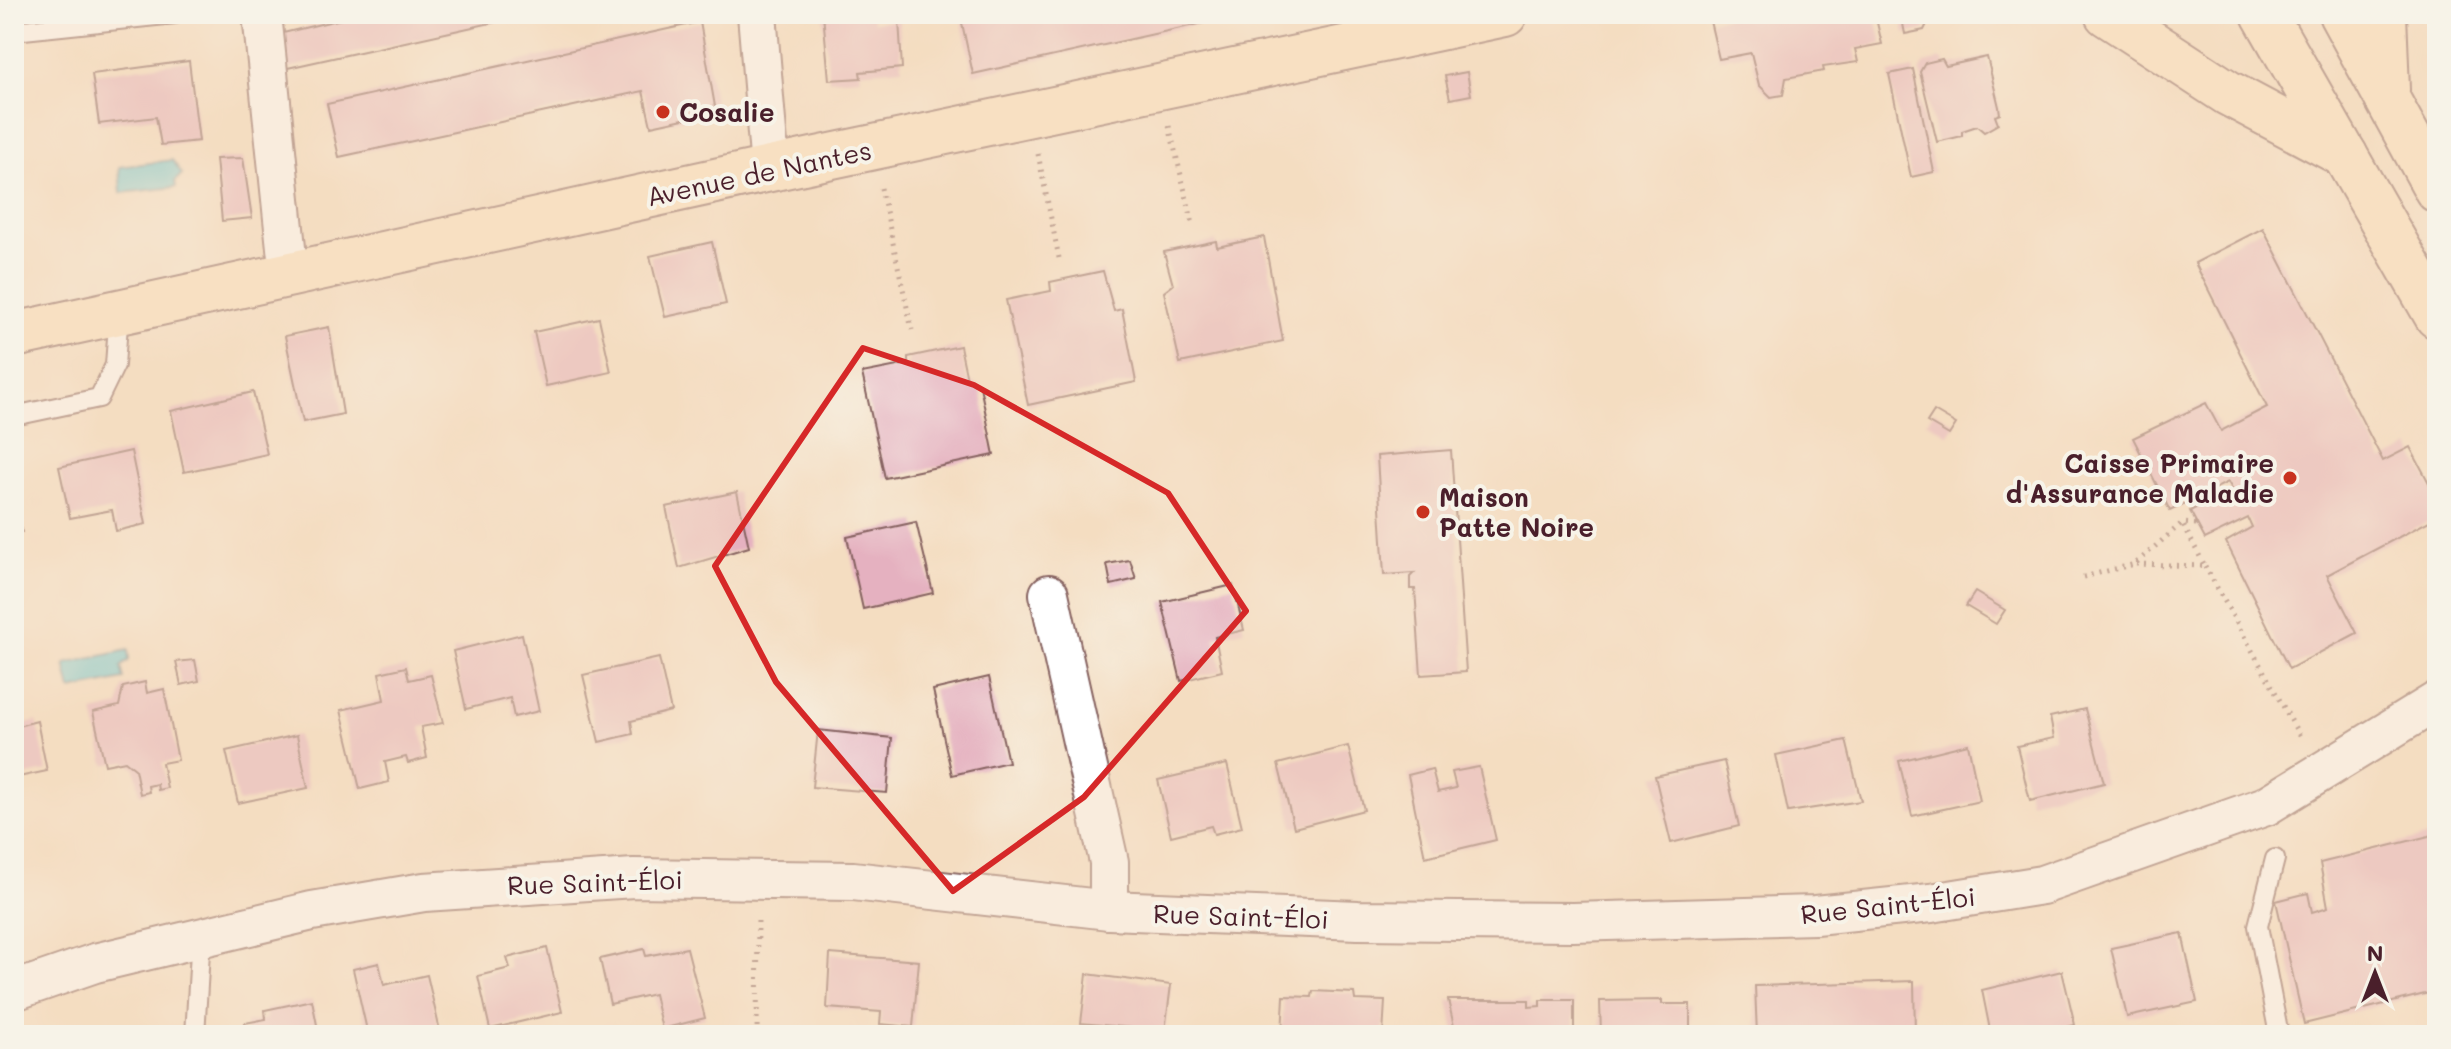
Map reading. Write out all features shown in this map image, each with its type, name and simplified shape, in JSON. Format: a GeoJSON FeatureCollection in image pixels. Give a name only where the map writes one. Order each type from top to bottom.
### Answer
{"type":"FeatureCollection","features":[{"type":"Feature","properties":{"kind":"main road","name":"Avenue de Nantes"},"geometry":{"type":"LineString","coordinates":[[14,335],[872,147],[1505,14]]}},
{"type":"Feature","properties":{"kind":"main road"},"geometry":{"type":"LineString","coordinates":[[2107,14],[2228,93],[2345,155]]}},
{"type":"Feature","properties":{"kind":"main road"},"geometry":{"type":"LineString","coordinates":[[2264,14],[2437,316]]}},
{"type":"Feature","properties":{"kind":"main road"},"geometry":{"type":"LineString","coordinates":[[2341,14],[2437,190]]}},
{"type":"Feature","properties":{"kind":"main road"},"geometry":{"type":"LineString","coordinates":[[2384,14],[2388,97]]}},
{"type":"Feature","properties":{"kind":"street"},"geometry":{"type":"LineString","coordinates":[[262,14],[289,277]]}},
{"type":"Feature","properties":{"kind":"street"},"geometry":{"type":"LineString","coordinates":[[757,14],[770,169]]}},
{"type":"Feature","properties":{"kind":"street"},"geometry":{"type":"LineString","coordinates":[[1049,594],[1109,862],[1109,910]]}},
{"type":"Feature","properties":{"kind":"street","name":"Rue Saint-Éloi"},"geometry":{"type":"LineString","coordinates":[[14,991],[95,963],[201,935],[424,892],[618,878],[758,877],[853,881],[1109,910],[1358,920],[1573,922],[1815,915],[1931,903],[2042,885],[2170,843],[2266,806],[2437,701]]}},
{"type":"Feature","properties":{"kind":"lane"},"geometry":{"type":"LineString","coordinates":[[14,31],[175,14]]}},
{"type":"Feature","properties":{"kind":"lane"},"geometry":{"type":"LineString","coordinates":[[14,416],[99,398],[115,365],[119,311]]}},
{"type":"Feature","properties":{"kind":"lane"},"geometry":{"type":"LineString","coordinates":[[2275,859],[2258,926],[2279,1035]]}},
{"type":"Feature","properties":{"kind":"lane"},"geometry":{"type":"LineString","coordinates":[[195,1035],[201,935]]}},
{"type":"Feature","properties":{"kind":"path"},"geometry":{"type":"LineString","coordinates":[[1159,87],[1193,224]]}},
{"type":"Feature","properties":{"kind":"path"},"geometry":{"type":"LineString","coordinates":[[1030,114],[1059,258]]}},
{"type":"Feature","properties":{"kind":"path"},"geometry":{"type":"LineString","coordinates":[[872,147],[912,330]]}},
{"type":"Feature","properties":{"kind":"path"},"geometry":{"type":"LineString","coordinates":[[2182,523],[2295,730],[2323,771]]}},
{"type":"Feature","properties":{"kind":"path"},"geometry":{"type":"LineString","coordinates":[[2135,564],[2182,523],[2197,524]]}},
{"type":"Feature","properties":{"kind":"path"},"geometry":{"type":"LineString","coordinates":[[2083,577],[2135,564],[2205,566]]}},
{"type":"Feature","properties":{"kind":"path"},"geometry":{"type":"LineString","coordinates":[[757,1035],[758,877]]}},
{"type":"Feature","properties":{"kind":"highlighted area"},"geometry":{"type":"Polygon","coordinates":[[[863,348],[974,385],[1168,493],[1246,611],[1084,797],[953,891],[776,682],[715,566],[863,348]]]}},
{"type":"Feature","properties":{"kind":"water"},"geometry":{"type":"Polygon","coordinates":[[[172,160],[182,174],[175,181],[176,187],[121,193],[119,167],[172,160]]]}},
{"type":"Feature","properties":{"kind":"water"},"geometry":{"type":"Polygon","coordinates":[[[128,650],[129,660],[121,667],[124,679],[71,690],[65,664],[128,650]]]}},
{"type":"Feature","properties":{"kind":"building"},"geometry":{"type":"Polygon","coordinates":[[[362,14],[527,15],[283,69],[279,34],[362,14]]]}},
{"type":"Feature","properties":{"kind":"building"},"geometry":{"type":"Polygon","coordinates":[[[823,14],[872,14],[873,22],[899,20],[902,68],[860,72],[861,78],[829,80],[823,14]]]}},
{"type":"Feature","properties":{"kind":"building"},"geometry":{"type":"Polygon","coordinates":[[[960,14],[1240,14],[1240,15],[973,74],[960,14]]]}},
{"type":"Feature","properties":{"kind":"building"},"geometry":{"type":"Polygon","coordinates":[[[1743,14],[1875,14],[1882,44],[1855,49],[1858,62],[1823,67],[1824,71],[1786,78],[1783,95],[1771,97],[1759,85],[1751,53],[1719,59],[1710,21],[1743,14]]]}},
{"type":"Feature","properties":{"kind":"building"},"geometry":{"type":"Polygon","coordinates":[[[1901,14],[1925,14],[1927,24],[1924,30],[1905,34],[1901,14]]]}},
{"type":"Feature","properties":{"kind":"building"},"geometry":{"type":"Polygon","coordinates":[[[700,22],[716,112],[651,126],[643,91],[339,157],[327,104],[700,22]]]}},
{"type":"Feature","properties":{"kind":"building"},"geometry":{"type":"Polygon","coordinates":[[[1987,57],[1999,107],[2000,114],[1995,116],[1998,124],[1984,132],[1977,126],[1962,131],[1962,136],[1937,142],[1920,72],[1925,63],[1942,59],[1946,66],[1987,57]]]}},
{"type":"Feature","properties":{"kind":"building"},"geometry":{"type":"Polygon","coordinates":[[[189,61],[199,141],[161,145],[156,117],[99,124],[92,74],[189,61]]]}},
{"type":"Feature","properties":{"kind":"building"},"geometry":{"type":"Polygon","coordinates":[[[1913,69],[1934,172],[1911,177],[1889,74],[1913,69]]]}},
{"type":"Feature","properties":{"kind":"building"},"geometry":{"type":"Polygon","coordinates":[[[1467,72],[1471,95],[1450,99],[1445,76],[1467,72]]]}},
{"type":"Feature","properties":{"kind":"building"},"geometry":{"type":"Polygon","coordinates":[[[243,158],[252,218],[222,221],[216,159],[243,158]]]}},
{"type":"Feature","properties":{"kind":"building"},"geometry":{"type":"Polygon","coordinates":[[[2263,228],[2383,461],[2410,447],[2437,498],[2437,517],[2327,575],[2357,633],[2289,669],[2226,542],[2252,527],[2248,518],[2205,539],[2190,511],[2232,489],[2228,482],[2170,511],[2133,438],[2206,403],[2221,431],[2267,407],[2195,263],[2263,228]]]}},
{"type":"Feature","properties":{"kind":"building"},"geometry":{"type":"Polygon","coordinates":[[[1264,237],[1283,341],[1180,363],[1164,292],[1173,285],[1164,252],[1216,241],[1217,247],[1264,237]]]}},
{"type":"Feature","properties":{"kind":"building"},"geometry":{"type":"Polygon","coordinates":[[[712,242],[726,304],[665,317],[650,256],[712,242]]]}},
{"type":"Feature","properties":{"kind":"building"},"geometry":{"type":"Polygon","coordinates":[[[1103,271],[1114,311],[1122,309],[1136,382],[1028,405],[1006,300],[1051,291],[1050,282],[1103,271]]]}},
{"type":"Feature","properties":{"kind":"building"},"geometry":{"type":"Polygon","coordinates":[[[599,318],[611,372],[546,386],[534,332],[599,318]]]}},
{"type":"Feature","properties":{"kind":"building"},"geometry":{"type":"Polygon","coordinates":[[[329,327],[343,414],[303,422],[285,336],[329,327]]]}},
{"type":"Feature","properties":{"kind":"building"},"geometry":{"type":"Polygon","coordinates":[[[960,346],[967,379],[980,386],[994,455],[885,478],[862,373],[908,364],[908,357],[960,346]]]}},
{"type":"Feature","properties":{"kind":"building"},"geometry":{"type":"Polygon","coordinates":[[[253,392],[267,454],[184,472],[171,411],[253,392]]]}},
{"type":"Feature","properties":{"kind":"building"},"geometry":{"type":"Polygon","coordinates":[[[1934,411],[1956,424],[1949,435],[1927,422],[1934,411]]]}},
{"type":"Feature","properties":{"kind":"building"},"geometry":{"type":"Polygon","coordinates":[[[1451,450],[1466,672],[1421,675],[1415,589],[1410,589],[1410,577],[1414,573],[1384,575],[1377,456],[1451,450]]]}},
{"type":"Feature","properties":{"kind":"building"},"geometry":{"type":"Polygon","coordinates":[[[131,451],[146,524],[116,531],[112,510],[70,518],[59,467],[131,451]]]}},
{"type":"Feature","properties":{"kind":"building"},"geometry":{"type":"Polygon","coordinates":[[[737,492],[749,547],[679,568],[666,507],[737,492]]]}},
{"type":"Feature","properties":{"kind":"building"},"geometry":{"type":"Polygon","coordinates":[[[14,497],[22,532],[14,534],[14,497]]]}},
{"type":"Feature","properties":{"kind":"building"},"geometry":{"type":"Polygon","coordinates":[[[916,522],[933,593],[863,609],[847,537],[916,522]]]}},
{"type":"Feature","properties":{"kind":"building"},"geometry":{"type":"Polygon","coordinates":[[[1130,560],[1136,579],[1111,585],[1107,564],[1130,560]]]}},
{"type":"Feature","properties":{"kind":"building"},"geometry":{"type":"Polygon","coordinates":[[[1233,585],[1244,630],[1215,637],[1222,671],[1181,681],[1162,602],[1233,585]]]}},
{"type":"Feature","properties":{"kind":"building"},"geometry":{"type":"Polygon","coordinates":[[[1975,592],[2005,610],[1996,624],[1966,606],[1975,592]]]}},
{"type":"Feature","properties":{"kind":"building"},"geometry":{"type":"Polygon","coordinates":[[[522,634],[539,711],[514,717],[510,698],[466,709],[453,651],[522,634]]]}},
{"type":"Feature","properties":{"kind":"building"},"geometry":{"type":"Polygon","coordinates":[[[659,658],[671,711],[631,721],[633,734],[599,742],[583,675],[659,658]]]}},
{"type":"Feature","properties":{"kind":"building"},"geometry":{"type":"Polygon","coordinates":[[[195,660],[199,681],[181,685],[176,662],[195,660]]]}},
{"type":"Feature","properties":{"kind":"building"},"geometry":{"type":"Polygon","coordinates":[[[406,667],[409,680],[431,675],[443,723],[421,727],[427,758],[408,763],[406,757],[385,762],[389,782],[360,789],[341,710],[384,700],[379,673],[406,667]]]}},
{"type":"Feature","properties":{"kind":"building"},"geometry":{"type":"Polygon","coordinates":[[[989,677],[1008,762],[952,775],[933,690],[989,677]]]}},
{"type":"Feature","properties":{"kind":"building"},"geometry":{"type":"Polygon","coordinates":[[[145,682],[147,693],[164,689],[178,760],[162,763],[167,788],[158,790],[157,784],[148,786],[149,792],[140,794],[135,769],[125,761],[105,765],[93,712],[119,706],[123,687],[145,682]]]}},
{"type":"Feature","properties":{"kind":"building"},"geometry":{"type":"Polygon","coordinates":[[[2085,709],[2104,783],[2030,801],[2017,746],[2054,738],[2050,717],[2085,709]]]}},
{"type":"Feature","properties":{"kind":"building"},"geometry":{"type":"Polygon","coordinates":[[[37,721],[47,771],[14,778],[14,727],[37,721]]]}},
{"type":"Feature","properties":{"kind":"building"},"geometry":{"type":"Polygon","coordinates":[[[818,730],[892,738],[887,793],[812,787],[818,730]]]}},
{"type":"Feature","properties":{"kind":"building"},"geometry":{"type":"Polygon","coordinates":[[[297,735],[308,788],[238,803],[226,751],[297,735]]]}},
{"type":"Feature","properties":{"kind":"building"},"geometry":{"type":"Polygon","coordinates":[[[1846,740],[1861,801],[1788,812],[1776,755],[1846,740]]]}},
{"type":"Feature","properties":{"kind":"building"},"geometry":{"type":"Polygon","coordinates":[[[1968,744],[1980,801],[1912,816],[1899,761],[1968,744]]]}},
{"type":"Feature","properties":{"kind":"building"},"geometry":{"type":"Polygon","coordinates":[[[1348,746],[1364,810],[1294,828],[1278,764],[1348,746]]]}},
{"type":"Feature","properties":{"kind":"building"},"geometry":{"type":"Polygon","coordinates":[[[1724,761],[1739,826],[1671,843],[1655,776],[1724,761]]]}},
{"type":"Feature","properties":{"kind":"building"},"geometry":{"type":"Polygon","coordinates":[[[1227,764],[1242,827],[1214,834],[1211,826],[1171,836],[1158,780],[1227,764]]]}},
{"type":"Feature","properties":{"kind":"building"},"geometry":{"type":"Polygon","coordinates":[[[1479,767],[1496,840],[1425,857],[1408,775],[1432,769],[1438,792],[1456,788],[1452,772],[1479,767]]]}},
{"type":"Feature","properties":{"kind":"building"},"geometry":{"type":"Polygon","coordinates":[[[2437,834],[2437,991],[2304,1024],[2276,901],[2308,893],[2312,912],[2328,907],[2320,863],[2437,834]]]}},
{"type":"Feature","properties":{"kind":"building"},"geometry":{"type":"Polygon","coordinates":[[[2182,933],[2197,1002],[2127,1017],[2111,948],[2182,933]]]}},
{"type":"Feature","properties":{"kind":"building"},"geometry":{"type":"Polygon","coordinates":[[[547,948],[562,1012],[490,1029],[478,976],[510,968],[507,958],[547,948]]]}},
{"type":"Feature","properties":{"kind":"building"},"geometry":{"type":"Polygon","coordinates":[[[687,948],[705,1018],[662,1029],[654,994],[610,1004],[600,959],[644,949],[646,956],[687,948]]]}},
{"type":"Feature","properties":{"kind":"building"},"geometry":{"type":"Polygon","coordinates":[[[830,954],[919,961],[913,1027],[880,1024],[881,1012],[827,1008],[830,954]]]}},
{"type":"Feature","properties":{"kind":"building"},"geometry":{"type":"Polygon","coordinates":[[[379,963],[384,985],[427,975],[441,1035],[368,1035],[353,969],[379,963]]]}},
{"type":"Feature","properties":{"kind":"building"},"geometry":{"type":"Polygon","coordinates":[[[2062,971],[2075,1025],[2030,1035],[1991,1035],[1982,990],[2062,971]]]}},
{"type":"Feature","properties":{"kind":"building"},"geometry":{"type":"Polygon","coordinates":[[[1087,974],[1171,985],[1165,1031],[1081,1023],[1087,974]]]}},
{"type":"Feature","properties":{"kind":"building"},"geometry":{"type":"Polygon","coordinates":[[[1914,981],[1915,1035],[1757,1035],[1755,986],[1914,981]]]}},
{"type":"Feature","properties":{"kind":"building"},"geometry":{"type":"Polygon","coordinates":[[[1313,991],[1354,993],[1355,1000],[1385,1001],[1383,1035],[1282,1035],[1284,996],[1312,997],[1313,991]]]}},
{"type":"Feature","properties":{"kind":"building"},"geometry":{"type":"Polygon","coordinates":[[[312,1000],[319,1035],[248,1035],[245,1023],[266,1019],[265,1010],[312,1000]]]}},
{"type":"Feature","properties":{"kind":"building"},"geometry":{"type":"Polygon","coordinates":[[[1448,1000],[1529,1000],[1529,1007],[1540,1006],[1540,1000],[1574,1000],[1574,1035],[1456,1035],[1448,1000]]]}},
{"type":"Feature","properties":{"kind":"building"},"geometry":{"type":"Polygon","coordinates":[[[1662,1000],[1662,1004],[1690,1004],[1690,1035],[1601,1035],[1600,1001],[1662,1000]]]}},
{"type":"Feature","properties":{"kind":"place","name":"Cosalie"},"geometry":{"type":"Point","coordinates":[663,112]}},
{"type":"Feature","properties":{"kind":"place","name":"Caisse Primaire d'Assurance Maladie"},"geometry":{"type":"Point","coordinates":[2290,478]}},
{"type":"Feature","properties":{"kind":"place","name":"Maison Patte Noire"},"geometry":{"type":"Point","coordinates":[1423,512]}}]}
